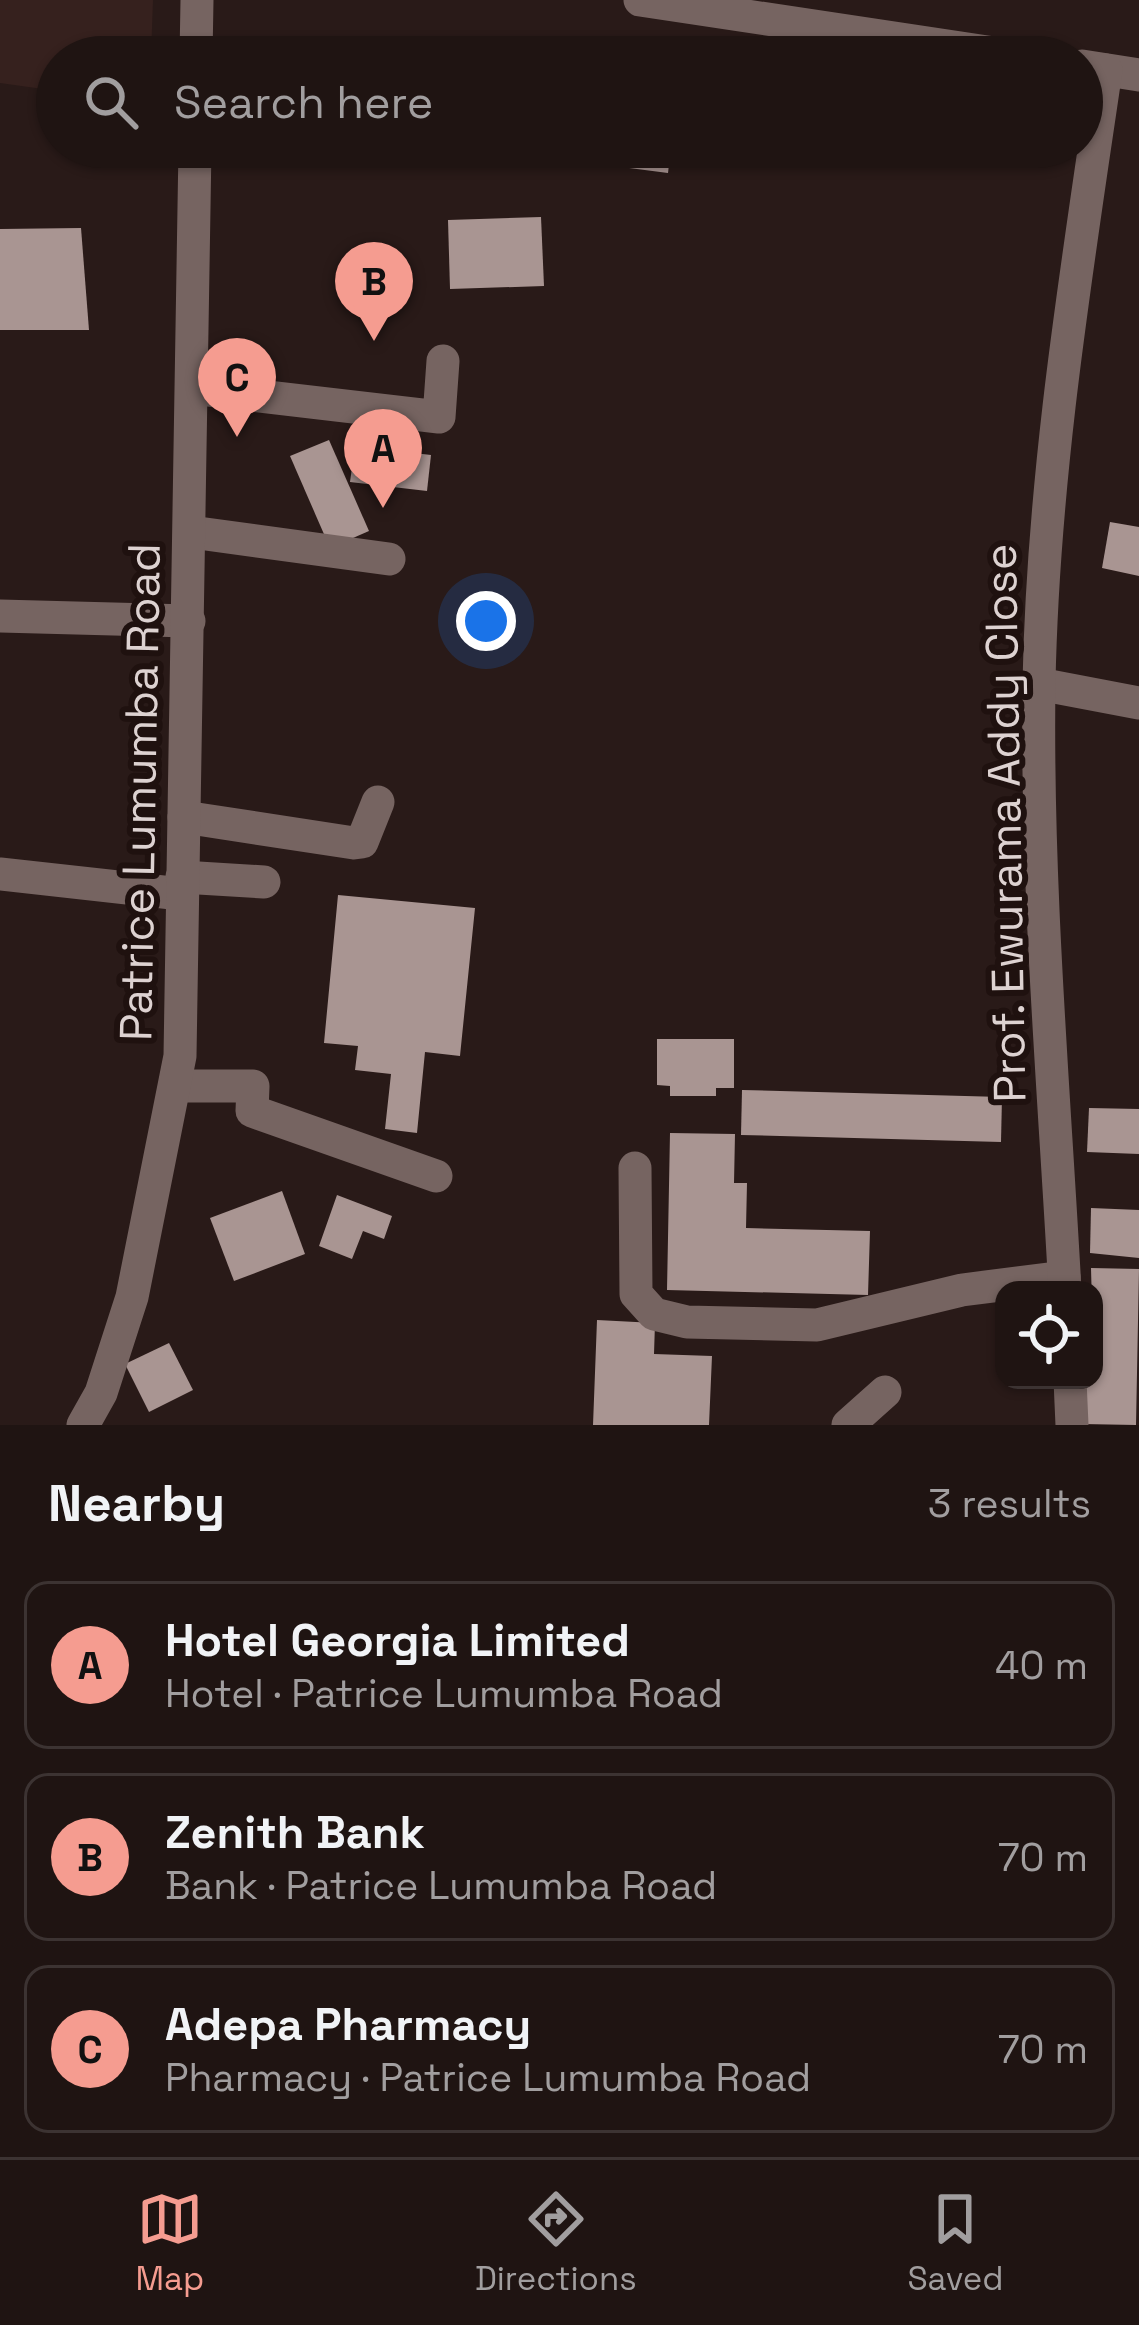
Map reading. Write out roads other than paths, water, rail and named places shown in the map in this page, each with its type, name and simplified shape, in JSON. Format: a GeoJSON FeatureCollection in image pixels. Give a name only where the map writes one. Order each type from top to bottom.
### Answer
{"type":"FeatureCollection","features":[{"type":"Feature","properties":{"kind":"street"},"geometry":{"type":"LineString","coordinates":[[196,36],[197,0]]}},
{"type":"Feature","properties":{"kind":"street"},"geometry":{"type":"LineString","coordinates":[[640,0],[880,36]]}},
{"type":"Feature","properties":{"kind":"street","name":"Prof. Ewurama Addy Close"},"geometry":{"type":"LineString","coordinates":[[1103,112],[1109,71]]}},
{"type":"Feature","properties":{"kind":"street","name":"Patrice Lumumba Road"},"geometry":{"type":"LineString","coordinates":[[83,1425],[101,1393],[132,1297],[180,1056],[195,168]]}},
{"type":"Feature","properties":{"kind":"street","name":"Prof. Ewurama Addy Close"},"geometry":{"type":"LineString","coordinates":[[1064,1281],[1051,1101],[1040,684],[1048,490],[1095,168]]}},
{"type":"Feature","properties":{"kind":"street"},"geometry":{"type":"LineString","coordinates":[[192,388],[439,417],[442,361]]}},
{"type":"Feature","properties":{"kind":"street"},"geometry":{"type":"LineString","coordinates":[[191,532],[388,559]]}},
{"type":"Feature","properties":{"kind":"street"},"geometry":{"type":"LineString","coordinates":[[0,616],[189,621]]}},
{"type":"Feature","properties":{"kind":"street"},"geometry":{"type":"LineString","coordinates":[[1040,684],[1139,703]]}},
{"type":"Feature","properties":{"kind":"street"},"geometry":{"type":"LineString","coordinates":[[184,818],[362,842],[378,802]]}},
{"type":"Feature","properties":{"kind":"street"},"geometry":{"type":"LineString","coordinates":[[0,874],[182,885],[264,882]]}},
{"type":"Feature","properties":{"kind":"street"},"geometry":{"type":"LineString","coordinates":[[175,1085],[253,1086],[252,1111],[436,1176]]}},
{"type":"Feature","properties":{"kind":"street"},"geometry":{"type":"LineString","coordinates":[[635,1168],[636,1294],[654,1314],[686,1322],[817,1325],[962,1290],[995,1288]]}},
{"type":"Feature","properties":{"kind":"street"},"geometry":{"type":"LineString","coordinates":[[1070,1389],[1072,1425]]}},
{"type":"Feature","properties":{"kind":"street"},"geometry":{"type":"LineString","coordinates":[[848,1425],[885,1392]]}},
{"type":"Feature","properties":{"kind":"place","name":"Zenith Bank"},"geometry":{"type":"Point","coordinates":[374,341]}},
{"type":"Feature","properties":{"kind":"place","name":"Adepa Pharmacy"},"geometry":{"type":"Point","coordinates":[237,437]}},
{"type":"Feature","properties":{"kind":"place","name":"Hotel Georgia Limited"},"geometry":{"type":"Point","coordinates":[383,508]}}]}
